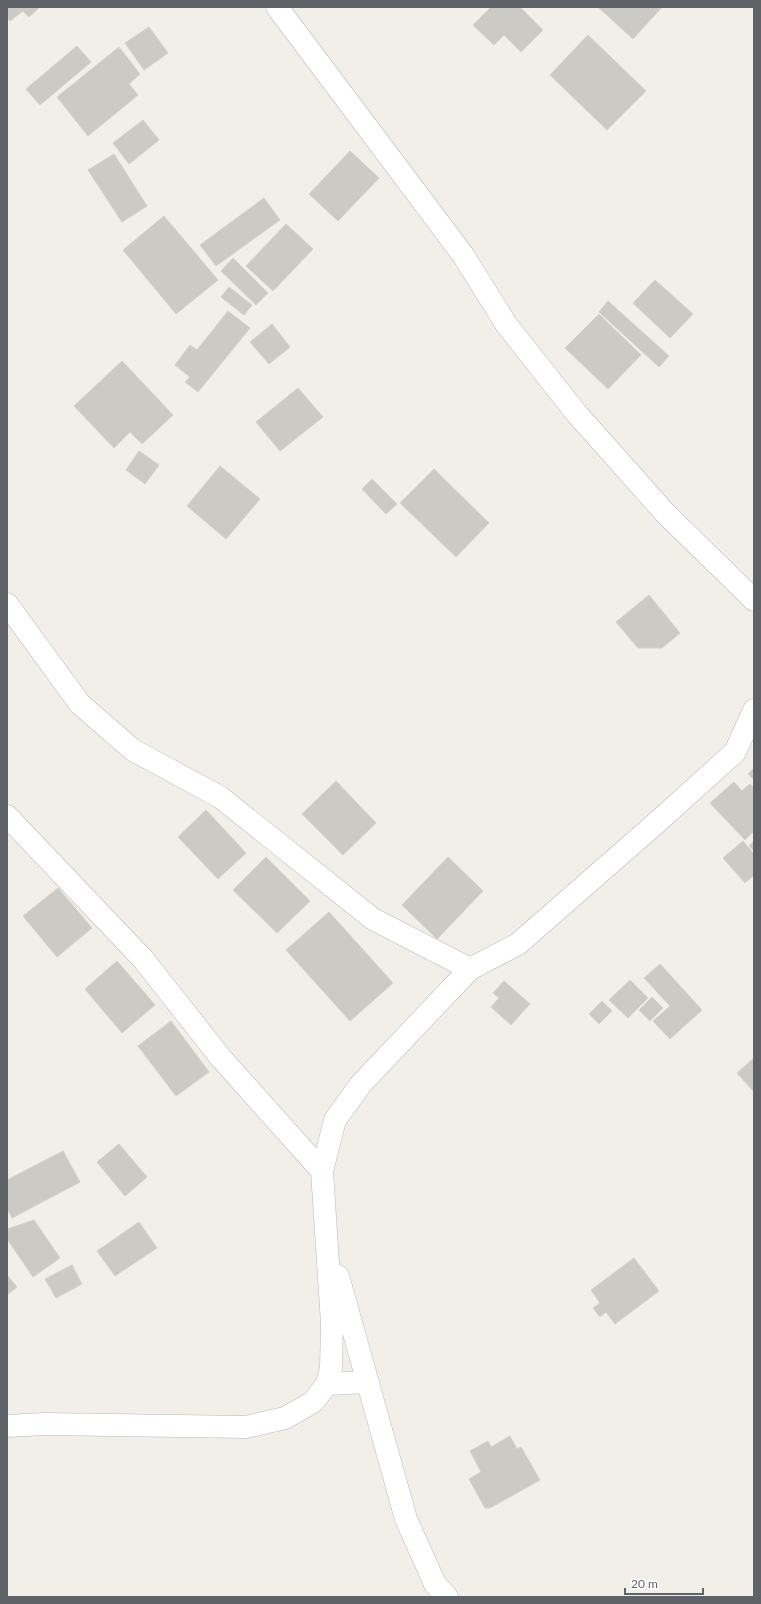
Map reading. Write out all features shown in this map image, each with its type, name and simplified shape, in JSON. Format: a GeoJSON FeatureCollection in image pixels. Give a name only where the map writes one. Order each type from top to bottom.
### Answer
{"type":"FeatureCollection","features":[{"type":"Feature","properties":{"kind":"street"},"geometry":{"type":"LineString","coordinates":[[277,7],[463,256],[506,324],[577,414],[666,514],[754,600]]}},
{"type":"Feature","properties":{"kind":"street"},"geometry":{"type":"LineString","coordinates":[[7,604],[80,704],[133,750],[220,797],[373,919],[470,969]]}},
{"type":"Feature","properties":{"kind":"street"},"geometry":{"type":"LineString","coordinates":[[7,1426],[45,1424],[246,1427],[285,1418],[313,1402],[327,1384],[331,1368],[332,1323],[322,1171],[335,1120],[361,1084],[470,969],[518,944],[735,752],[754,710]]}},
{"type":"Feature","properties":{"kind":"street"},"geometry":{"type":"LineString","coordinates":[[7,816],[143,959],[221,1058],[322,1171]]}},
{"type":"Feature","properties":{"kind":"street"},"geometry":{"type":"LineString","coordinates":[[327,1238],[406,1519],[435,1584],[446,1597]]}},
{"type":"Feature","properties":{"kind":"street"},"geometry":{"type":"LineString","coordinates":[[327,1384],[368,1382]]}},
{"type":"Feature","properties":{"kind":"building"},"geometry":{"type":"Polygon","coordinates":[[[7,7],[40,7],[29,17],[23,11],[10,21],[7,18],[7,7]]]}},
{"type":"Feature","properties":{"kind":"building"},"geometry":{"type":"Polygon","coordinates":[[[491,7],[520,7],[543,30],[521,52],[504,35],[494,45],[473,25],[491,7]]]}},
{"type":"Feature","properties":{"kind":"building"},"geometry":{"type":"Polygon","coordinates":[[[598,7],[662,7],[633,39],[598,7]]]}},
{"type":"Feature","properties":{"kind":"building"},"geometry":{"type":"Polygon","coordinates":[[[149,27],[168,53],[144,70],[125,43],[149,27]]]}},
{"type":"Feature","properties":{"kind":"building"},"geometry":{"type":"Polygon","coordinates":[[[588,35],[646,91],[607,130],[550,75],[588,35]]]}},
{"type":"Feature","properties":{"kind":"building"},"geometry":{"type":"Polygon","coordinates":[[[77,46],[91,62],[40,105],[26,89],[77,46]]]}},
{"type":"Feature","properties":{"kind":"building"},"geometry":{"type":"Polygon","coordinates":[[[119,47],[140,74],[129,84],[138,95],[88,136],[57,97],[119,47]]]}},
{"type":"Feature","properties":{"kind":"building"},"geometry":{"type":"Polygon","coordinates":[[[143,120],[159,140],[129,164],[113,143],[143,120]]]}},
{"type":"Feature","properties":{"kind":"building"},"geometry":{"type":"Polygon","coordinates":[[[350,151],[379,178],[338,221],[309,194],[350,151]]]}},
{"type":"Feature","properties":{"kind":"building"},"geometry":{"type":"Polygon","coordinates":[[[114,154],[147,206],[122,222],[88,170],[114,154]]]}},
{"type":"Feature","properties":{"kind":"building"},"geometry":{"type":"Polygon","coordinates":[[[264,198],[280,220],[216,266],[200,245],[264,198]]]}},
{"type":"Feature","properties":{"kind":"building"},"geometry":{"type":"Polygon","coordinates":[[[164,216],[218,280],[176,314],[123,250],[164,216]]]}},
{"type":"Feature","properties":{"kind":"building"},"geometry":{"type":"Polygon","coordinates":[[[286,224],[313,249],[273,291],[246,266],[286,224]]]}},
{"type":"Feature","properties":{"kind":"building"},"geometry":{"type":"Polygon","coordinates":[[[233,258],[268,293],[256,305],[221,271],[233,258]]]}},
{"type":"Feature","properties":{"kind":"building"},"geometry":{"type":"Polygon","coordinates":[[[655,280],[693,314],[670,338],[633,303],[655,280]]]}},
{"type":"Feature","properties":{"kind":"building"},"geometry":{"type":"Polygon","coordinates":[[[229,287],[252,305],[244,315],[221,297],[229,287]]]}},
{"type":"Feature","properties":{"kind":"building"},"geometry":{"type":"Polygon","coordinates":[[[608,301],[669,356],[659,367],[599,312],[608,301]]]}},
{"type":"Feature","properties":{"kind":"building"},"geometry":{"type":"Polygon","coordinates":[[[228,311],[250,328],[198,392],[185,382],[190,377],[175,365],[190,345],[197,350],[228,311]]]}},
{"type":"Feature","properties":{"kind":"building"},"geometry":{"type":"Polygon","coordinates":[[[599,314],[641,355],[608,389],[565,348],[599,314]]]}},
{"type":"Feature","properties":{"kind":"building"},"geometry":{"type":"Polygon","coordinates":[[[272,324],[290,347],[269,364],[250,342],[272,324]]]}},
{"type":"Feature","properties":{"kind":"building"},"geometry":{"type":"Polygon","coordinates":[[[122,361],[173,415],[142,444],[130,432],[114,448],[74,406],[122,361]]]}},
{"type":"Feature","properties":{"kind":"building"},"geometry":{"type":"Polygon","coordinates":[[[298,388],[323,417],[280,451],[256,422],[298,388]]]}},
{"type":"Feature","properties":{"kind":"building"},"geometry":{"type":"Polygon","coordinates":[[[139,451],[159,465],[145,484],[126,470],[139,451]]]}},
{"type":"Feature","properties":{"kind":"building"},"geometry":{"type":"Polygon","coordinates":[[[220,466],[260,499],[226,539],[187,506],[220,466]]]}},
{"type":"Feature","properties":{"kind":"building"},"geometry":{"type":"Polygon","coordinates":[[[434,469],[489,523],[456,557],[400,503],[434,469]]]}},
{"type":"Feature","properties":{"kind":"building"},"geometry":{"type":"Polygon","coordinates":[[[372,479],[397,504],[386,514],[362,489],[372,479]]]}},
{"type":"Feature","properties":{"kind":"building"},"geometry":{"type":"Polygon","coordinates":[[[649,595],[680,633],[662,648],[638,648],[616,622],[649,595]]]}},
{"type":"Feature","properties":{"kind":"building"},"geometry":{"type":"Polygon","coordinates":[[[754,768],[754,780],[748,774],[754,768]]]}},
{"type":"Feature","properties":{"kind":"building"},"geometry":{"type":"Polygon","coordinates":[[[336,781],[376,823],[343,855],[302,814],[336,781]]]}},
{"type":"Feature","properties":{"kind":"building"},"geometry":{"type":"Polygon","coordinates":[[[734,782],[742,791],[750,784],[754,788],[754,831],[745,840],[710,803],[734,782]]]}},
{"type":"Feature","properties":{"kind":"building"},"geometry":{"type":"Polygon","coordinates":[[[206,810],[246,853],[218,879],[178,837],[206,810]]]}},
{"type":"Feature","properties":{"kind":"building"},"geometry":{"type":"Polygon","coordinates":[[[743,841],[754,854],[754,875],[745,883],[723,858],[743,841]]]}},
{"type":"Feature","properties":{"kind":"building"},"geometry":{"type":"Polygon","coordinates":[[[754,841],[754,851],[749,846],[754,841]]]}},
{"type":"Feature","properties":{"kind":"building"},"geometry":{"type":"Polygon","coordinates":[[[266,857],[310,901],[277,933],[233,890],[266,857]]]}},
{"type":"Feature","properties":{"kind":"building"},"geometry":{"type":"Polygon","coordinates":[[[448,857],[483,891],[437,939],[402,905],[448,857]]]}},
{"type":"Feature","properties":{"kind":"building"},"geometry":{"type":"Polygon","coordinates":[[[58,888],[92,928],[57,957],[23,916],[58,888]]]}},
{"type":"Feature","properties":{"kind":"building"},"geometry":{"type":"Polygon","coordinates":[[[329,912],[393,983],[350,1021],[286,950],[329,912]]]}},
{"type":"Feature","properties":{"kind":"building"},"geometry":{"type":"Polygon","coordinates":[[[117,961],[155,1005],[122,1033],[85,989],[117,961]]]}},
{"type":"Feature","properties":{"kind":"building"},"geometry":{"type":"Polygon","coordinates":[[[660,964],[702,1010],[670,1039],[653,1021],[670,1006],[644,978],[660,964]]]}},
{"type":"Feature","properties":{"kind":"building"},"geometry":{"type":"Polygon","coordinates":[[[630,980],[648,998],[628,1018],[609,1000],[630,980]]]}},
{"type":"Feature","properties":{"kind":"building"},"geometry":{"type":"Polygon","coordinates":[[[504,981],[530,1004],[511,1025],[491,1007],[499,998],[493,993],[504,981]]]}},
{"type":"Feature","properties":{"kind":"building"},"geometry":{"type":"Polygon","coordinates":[[[652,997],[663,1008],[650,1021],[639,1010],[652,997]]]}},
{"type":"Feature","properties":{"kind":"building"},"geometry":{"type":"Polygon","coordinates":[[[602,1001],[612,1011],[599,1024],[589,1014],[602,1001]]]}},
{"type":"Feature","properties":{"kind":"building"},"geometry":{"type":"Polygon","coordinates":[[[171,1021],[209,1072],[176,1096],[138,1046],[171,1021]]]}},
{"type":"Feature","properties":{"kind":"building"},"geometry":{"type":"Polygon","coordinates":[[[754,1058],[754,1092],[737,1073],[754,1058]]]}},
{"type":"Feature","properties":{"kind":"building"},"geometry":{"type":"Polygon","coordinates":[[[119,1144],[147,1177],[125,1196],[97,1162],[119,1144]]]}},
{"type":"Feature","properties":{"kind":"building"},"geometry":{"type":"Polygon","coordinates":[[[63,1151],[80,1182],[12,1218],[7,1208],[7,1180],[63,1151]]]}},
{"type":"Feature","properties":{"kind":"building"},"geometry":{"type":"Polygon","coordinates":[[[34,1220],[60,1258],[33,1277],[7,1239],[7,1229],[34,1220]]]}},
{"type":"Feature","properties":{"kind":"building"},"geometry":{"type":"Polygon","coordinates":[[[139,1222],[157,1248],[115,1276],[97,1251],[139,1222]]]}},
{"type":"Feature","properties":{"kind":"building"},"geometry":{"type":"Polygon","coordinates":[[[634,1258],[659,1291],[615,1324],[606,1312],[600,1317],[593,1308],[600,1303],[591,1290],[634,1258]]]}},
{"type":"Feature","properties":{"kind":"building"},"geometry":{"type":"Polygon","coordinates":[[[72,1265],[82,1284],[56,1298],[45,1279],[72,1265]]]}},
{"type":"Feature","properties":{"kind":"building"},"geometry":{"type":"Polygon","coordinates":[[[7,1275],[17,1287],[7,1295],[7,1275]]]}},
{"type":"Feature","properties":{"kind":"building"},"geometry":{"type":"Polygon","coordinates":[[[510,1436],[517,1449],[521,1447],[540,1480],[490,1508],[485,1508],[469,1479],[481,1472],[470,1451],[488,1441],[491,1447],[510,1436]]]}}]}
